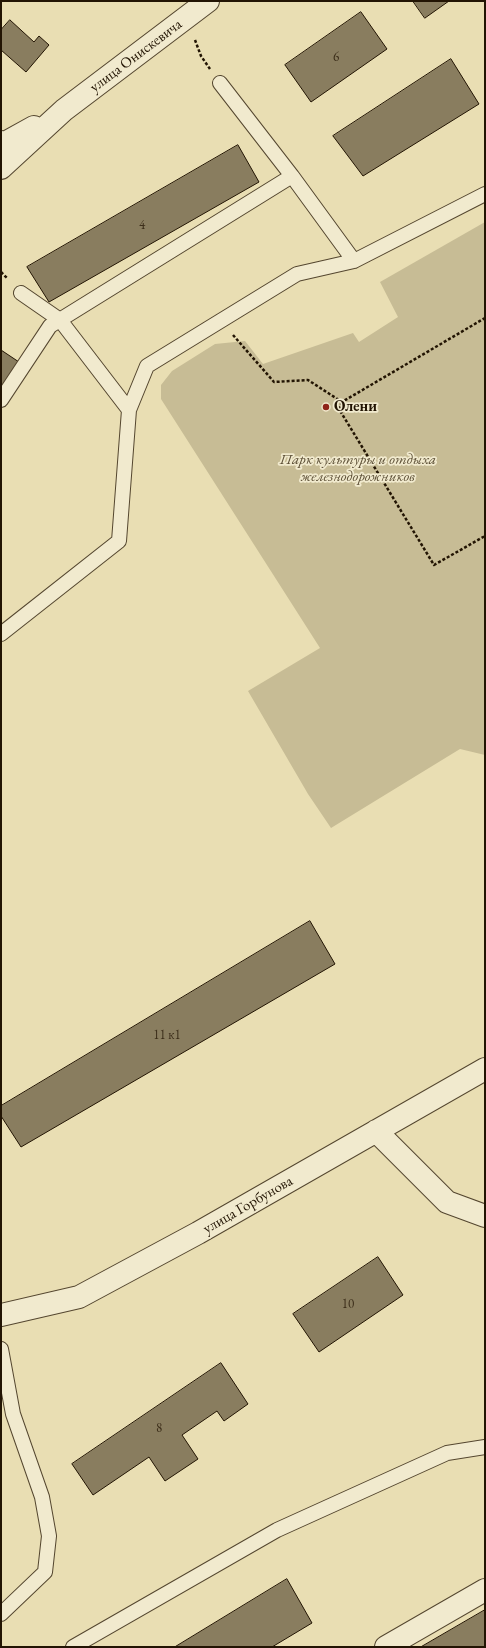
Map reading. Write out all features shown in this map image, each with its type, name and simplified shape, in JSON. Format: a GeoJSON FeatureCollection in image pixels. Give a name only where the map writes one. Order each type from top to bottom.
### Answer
{"type":"FeatureCollection","features":[{"type":"Feature","properties":{"kind":"street","name":"улица Онискевича"},"geometry":{"type":"LineString","coordinates":[[64,110],[208,1]]}},
{"type":"Feature","properties":{"kind":"street"},"geometry":{"type":"LineString","coordinates":[[1,142],[5,143],[64,110]]}},
{"type":"Feature","properties":{"kind":"street"},"geometry":{"type":"LineString","coordinates":[[1,168],[64,110]]}},
{"type":"Feature","properties":{"kind":"street","name":"улица Горбунова"},"geometry":{"type":"LineString","coordinates":[[1,1314],[79,1297],[198,1233],[485,1069]]}},
{"type":"Feature","properties":{"kind":"street"},"geometry":{"type":"LineString","coordinates":[[376,1131],[447,1202],[485,1216]]}},
{"type":"Feature","properties":{"kind":"street"},"geometry":{"type":"LineString","coordinates":[[386,1647],[485,1590]]}},
{"type":"Feature","properties":{"kind":"lane"},"geometry":{"type":"LineString","coordinates":[[220,83],[292,176],[354,261]]}},
{"type":"Feature","properties":{"kind":"lane"},"geometry":{"type":"LineString","coordinates":[[1,400],[50,326],[292,176]]}},
{"type":"Feature","properties":{"kind":"lane"},"geometry":{"type":"LineString","coordinates":[[1,634],[119,541],[129,410],[147,366],[297,274],[354,261],[485,194]]}},
{"type":"Feature","properties":{"kind":"lane"},"geometry":{"type":"LineString","coordinates":[[21,293],[60,320],[129,410]]}},
{"type":"Feature","properties":{"kind":"lane"},"geometry":{"type":"LineString","coordinates":[[1,1349],[13,1414],[42,1497],[49,1536],[45,1572],[1,1614]]}},
{"type":"Feature","properties":{"kind":"lane"},"geometry":{"type":"LineString","coordinates":[[73,1647],[277,1530],[447,1454],[485,1447]]}},
{"type":"Feature","properties":{"kind":"path"},"geometry":{"type":"LineString","coordinates":[[194,37],[201,56]]}},
{"type":"Feature","properties":{"kind":"path"},"geometry":{"type":"LineString","coordinates":[[485,318],[342,402],[340,409],[434,565],[485,536]]}},
{"type":"Feature","properties":{"kind":"path"},"geometry":{"type":"LineString","coordinates":[[221,322],[274,382],[308,380],[342,402]]}},
{"type":"Feature","properties":{"kind":"green space","name":"Парк культуры и отдыха железнодорожников"},"geometry":{"type":"Polygon","coordinates":[[[485,222],[485,755],[460,749],[331,828],[308,794],[248,691],[320,648],[161,399],[161,385],[172,371],[215,344],[245,341],[263,364],[353,333],[359,342],[398,317],[380,282],[485,222]]]}},
{"type":"Feature","properties":{"kind":"building"},"geometry":{"type":"Polygon","coordinates":[[[413,1],[449,1],[425,18],[413,1]]]}},
{"type":"Feature","properties":{"kind":"building"},"geometry":{"type":"Polygon","coordinates":[[[361,12],[387,49],[311,102],[285,65],[361,12]]]}},
{"type":"Feature","properties":{"kind":"building"},"geometry":{"type":"Polygon","coordinates":[[[10,20],[34,42],[39,36],[49,45],[26,72],[1,50],[1,30],[10,20]]]}},
{"type":"Feature","properties":{"kind":"building"},"geometry":{"type":"Polygon","coordinates":[[[451,59],[479,104],[363,176],[333,136],[451,59]]]}},
{"type":"Feature","properties":{"kind":"building"},"geometry":{"type":"Polygon","coordinates":[[[238,145],[259,182],[49,302],[27,267],[238,145]]]}},
{"type":"Feature","properties":{"kind":"building"},"geometry":{"type":"Polygon","coordinates":[[[1,350],[19,362],[1,387],[1,350]]]}},
{"type":"Feature","properties":{"kind":"building"},"geometry":{"type":"Polygon","coordinates":[[[310,921],[335,964],[21,1147],[1,1116],[1,1106],[310,921]]]}},
{"type":"Feature","properties":{"kind":"building"},"geometry":{"type":"Polygon","coordinates":[[[378,1257],[403,1295],[319,1352],[293,1314],[378,1257]]]}},
{"type":"Feature","properties":{"kind":"building"},"geometry":{"type":"Polygon","coordinates":[[[221,1363],[248,1404],[224,1421],[217,1411],[182,1435],[198,1459],[165,1481],[149,1457],[93,1495],[72,1464],[221,1363]]]}},
{"type":"Feature","properties":{"kind":"building"},"geometry":{"type":"Polygon","coordinates":[[[287,1579],[312,1623],[272,1647],[175,1647],[287,1579]]]}},
{"type":"Feature","properties":{"kind":"building"},"geometry":{"type":"Polygon","coordinates":[[[485,1610],[485,1647],[421,1647],[485,1610]]]}},
{"type":"Feature","properties":{"kind":"place","name":"Олени"},"geometry":{"type":"Point","coordinates":[326,407]}}]}
